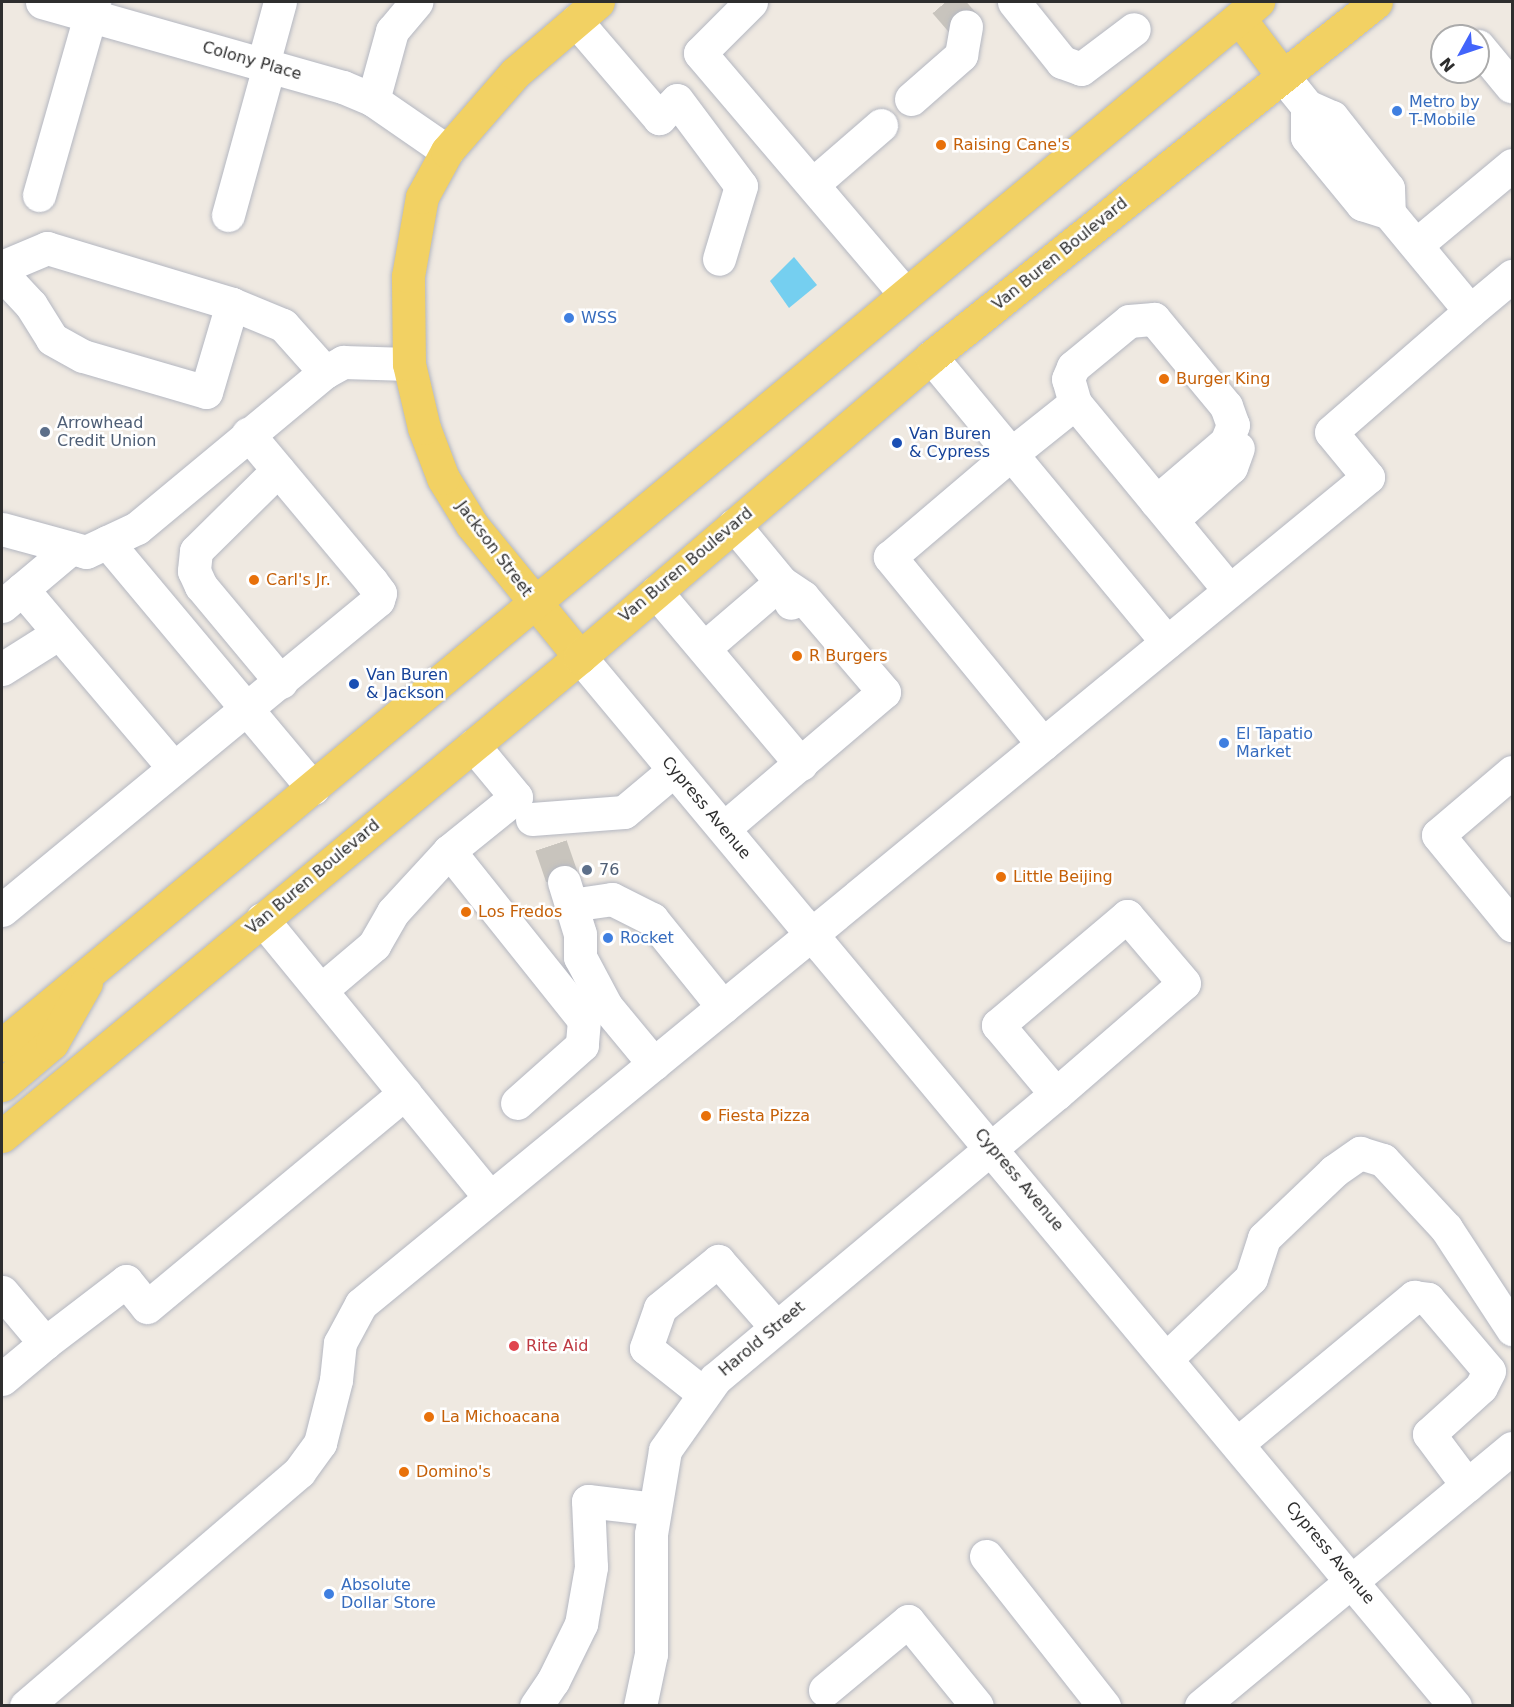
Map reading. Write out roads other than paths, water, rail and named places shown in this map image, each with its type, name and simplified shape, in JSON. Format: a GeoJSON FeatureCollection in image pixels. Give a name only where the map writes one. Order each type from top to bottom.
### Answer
{"type":"FeatureCollection","features":[{"type":"Feature","properties":{"kind":"main road","name":"Van Buren Boulevard"},"geometry":{"type":"LineString","coordinates":[[2,1136],[580,657],[931,357],[1376,2]]}},
{"type":"Feature","properties":{"kind":"main road"},"geometry":{"type":"LineString","coordinates":[[2,1045],[313,788],[534,600],[1249,10],[1283,76]]}},
{"type":"Feature","properties":{"kind":"main road","name":"Jackson Street"},"geometry":{"type":"LineString","coordinates":[[580,657],[472,525],[443,478],[423,428],[409,364],[408,276],[422,197],[447,151],[515,73],[587,11]]}},
{"type":"Feature","properties":{"kind":"main road"},"geometry":{"type":"LineString","coordinates":[[2,1085],[52,1043],[96,966]]}},
{"type":"Feature","properties":{"kind":"street","name":"Colony Place"},"geometry":{"type":"LineString","coordinates":[[42,2],[93,8],[266,65],[343,87],[373,100],[447,151]]}},
{"type":"Feature","properties":{"kind":"street"},"geometry":{"type":"LineString","coordinates":[[228,215],[280,2]]}},
{"type":"Feature","properties":{"kind":"street"},"geometry":{"type":"LineString","coordinates":[[373,100],[392,31],[416,2]]}},
{"type":"Feature","properties":{"kind":"street"},"geometry":{"type":"LineString","coordinates":[[751,2],[700,52],[905,294]]}},
{"type":"Feature","properties":{"kind":"street"},"geometry":{"type":"LineString","coordinates":[[1014,2],[1062,62],[1081,69],[1134,29]]}},
{"type":"Feature","properties":{"kind":"street"},"geometry":{"type":"LineString","coordinates":[[39,195],[93,8]]}},
{"type":"Feature","properties":{"kind":"street"},"geometry":{"type":"LineString","coordinates":[[587,11],[658,118],[677,100],[741,186],[719,259]]}},
{"type":"Feature","properties":{"kind":"street"},"geometry":{"type":"LineString","coordinates":[[911,99],[961,55],[966,26]]}},
{"type":"Feature","properties":{"kind":"street"},"geometry":{"type":"LineString","coordinates":[[1490,60],[1512,86]]}},
{"type":"Feature","properties":{"kind":"street"},"geometry":{"type":"LineString","coordinates":[[1283,76],[1307,106],[1332,117],[1388,188],[1389,213],[1470,311]]}},
{"type":"Feature","properties":{"kind":"street"},"geometry":{"type":"LineString","coordinates":[[813,184],[881,124]]}},
{"type":"Feature","properties":{"kind":"street"},"geometry":{"type":"LineString","coordinates":[[1416,246],[1512,165]]}},
{"type":"Feature","properties":{"kind":"street"},"geometry":{"type":"LineString","coordinates":[[2,267],[47,248],[232,304],[283,325],[325,372]]}},
{"type":"Feature","properties":{"kind":"street"},"geometry":{"type":"LineString","coordinates":[[2,274],[31,305],[52,339],[83,356],[206,392],[232,304]]}},
{"type":"Feature","properties":{"kind":"street"},"geometry":{"type":"LineString","coordinates":[[26,1706],[299,1473],[320,1443],[336,1380],[340,1343],[360,1304],[1368,477],[1331,432],[1512,276]]}},
{"type":"Feature","properties":{"kind":"street"},"geometry":{"type":"LineString","coordinates":[[1164,511],[1232,467],[1238,448],[1226,406],[1154,319],[1129,321],[1073,367],[1068,379],[1075,403],[1164,511],[1230,590]]}},
{"type":"Feature","properties":{"kind":"street"},"geometry":{"type":"LineString","coordinates":[[931,357],[1167,642]]}},
{"type":"Feature","properties":{"kind":"street"},"geometry":{"type":"LineString","coordinates":[[2,529],[86,552],[137,528],[325,372],[343,362],[409,364]]}},
{"type":"Feature","properties":{"kind":"street"},"geometry":{"type":"LineString","coordinates":[[1043,744],[890,557],[1075,403]]}},
{"type":"Feature","properties":{"kind":"street"},"geometry":{"type":"LineString","coordinates":[[6,897],[248,711],[378,600],[380,593],[248,434]]}},
{"type":"Feature","properties":{"kind":"street"},"geometry":{"type":"LineString","coordinates":[[278,470],[196,551],[194,572],[201,586],[281,682]]}},
{"type":"Feature","properties":{"kind":"street"},"geometry":{"type":"LineString","coordinates":[[724,828],[884,693],[803,597],[781,582],[734,525]]}},
{"type":"Feature","properties":{"kind":"street"},"geometry":{"type":"LineString","coordinates":[[107,542],[313,788]]}},
{"type":"Feature","properties":{"kind":"street"},"geometry":{"type":"LineString","coordinates":[[71,548],[12,597],[59,633],[174,768]]}},
{"type":"Feature","properties":{"kind":"street"},"geometry":{"type":"LineString","coordinates":[[704,648],[781,582]]}},
{"type":"Feature","properties":{"kind":"street"},"geometry":{"type":"LineString","coordinates":[[656,592],[801,764]]}},
{"type":"Feature","properties":{"kind":"street"},"geometry":{"type":"LineString","coordinates":[[2,669],[59,633]]}},
{"type":"Feature","properties":{"kind":"street","name":"Cypress Avenue"},"geometry":{"type":"LineString","coordinates":[[580,657],[992,1147],[1353,1580],[1455,1706]]}},
{"type":"Feature","properties":{"kind":"street"},"geometry":{"type":"LineString","coordinates":[[473,745],[533,820]]}},
{"type":"Feature","properties":{"kind":"street"},"geometry":{"type":"LineString","coordinates":[[321,990],[374,945],[393,912],[450,851],[533,820],[624,812],[674,770]]}},
{"type":"Feature","properties":{"kind":"street"},"geometry":{"type":"LineString","coordinates":[[1512,772],[1438,835],[1512,925]]}},
{"type":"Feature","properties":{"kind":"street"},"geometry":{"type":"LineString","coordinates":[[450,851],[584,1020],[582,1045],[517,1103]]}},
{"type":"Feature","properties":{"kind":"street"},"geometry":{"type":"LineString","coordinates":[[654,1064],[606,1006],[580,957],[580,934],[568,894],[612,899],[652,919],[723,1007]]}},
{"type":"Feature","properties":{"kind":"street","name":"Harold Street"},"geometry":{"type":"LineString","coordinates":[[640,1706],[651,1654],[651,1534],[665,1450],[715,1379],[1056,1094],[1184,983],[1127,916],[998,1025],[1056,1094]]}},
{"type":"Feature","properties":{"kind":"street"},"geometry":{"type":"LineString","coordinates":[[262,919],[490,1198]]}},
{"type":"Feature","properties":{"kind":"street"},"geometry":{"type":"LineString","coordinates":[[2,1379],[126,1281],[147,1307],[405,1093]]}},
{"type":"Feature","properties":{"kind":"street"},"geometry":{"type":"LineString","coordinates":[[1167,1358],[1251,1278],[1264,1238],[1334,1171],[1360,1153],[1383,1160],[1446,1228],[1512,1329]]}},
{"type":"Feature","properties":{"kind":"street"},"geometry":{"type":"LineString","coordinates":[[704,1394],[646,1348],[660,1308],[718,1261],[776,1328]]}},
{"type":"Feature","properties":{"kind":"street"},"geometry":{"type":"LineString","coordinates":[[2,1292],[45,1343]]}},
{"type":"Feature","properties":{"kind":"street"},"geometry":{"type":"LineString","coordinates":[[1238,1443],[1414,1297],[1428,1299],[1490,1371],[1480,1387],[1429,1434],[1467,1485]]}},
{"type":"Feature","properties":{"kind":"street"},"geometry":{"type":"LineString","coordinates":[[1201,1706],[1512,1448]]}},
{"type":"Feature","properties":{"kind":"street"},"geometry":{"type":"LineString","coordinates":[[536,1706],[553,1681],[581,1624],[591,1567],[588,1501],[655,1509]]}},
{"type":"Feature","properties":{"kind":"street"},"geometry":{"type":"LineString","coordinates":[[986,1556],[1104,1706]]}},
{"type":"Feature","properties":{"kind":"street"},"geometry":{"type":"LineString","coordinates":[[823,1700],[908,1621],[977,1706]]}},
{"type":"Feature","properties":{"kind":"water"},"geometry":{"type":"Polygon","coordinates":[[[794,257],[817,285],[789,308],[770,281],[794,257]]]}},
{"type":"Feature","properties":{"kind":"tunnel"},"geometry":{"type":"LineString","coordinates":[[945,2],[966,26]]}},
{"type":"Feature","properties":{"kind":"tunnel"},"geometry":{"type":"LineString","coordinates":[[551,845],[564,882]]}},
{"type":"Feature","properties":{"kind":"place","name":"Metro by T-Mobile"},"geometry":{"type":"Point","coordinates":[1397,111]}},
{"type":"Feature","properties":{"kind":"place","name":"Raising Cane's"},"geometry":{"type":"Point","coordinates":[941,145]}},
{"type":"Feature","properties":{"kind":"place","name":"WSS"},"geometry":{"type":"Point","coordinates":[569,318]}},
{"type":"Feature","properties":{"kind":"place","name":"Burger King"},"geometry":{"type":"Point","coordinates":[1164,379]}},
{"type":"Feature","properties":{"kind":"place","name":"Arrowhead Credit Union"},"geometry":{"type":"Point","coordinates":[45,432]}},
{"type":"Feature","properties":{"kind":"place","name":"Van Buren & Cypress"},"geometry":{"type":"Point","coordinates":[897,443]}},
{"type":"Feature","properties":{"kind":"place","name":"Carl's Jr."},"geometry":{"type":"Point","coordinates":[254,580]}},
{"type":"Feature","properties":{"kind":"place","name":"R Burgers"},"geometry":{"type":"Point","coordinates":[797,656]}},
{"type":"Feature","properties":{"kind":"place","name":"Van Buren & Jackson"},"geometry":{"type":"Point","coordinates":[354,684]}},
{"type":"Feature","properties":{"kind":"place","name":"El Tapatio Market"},"geometry":{"type":"Point","coordinates":[1224,743]}},
{"type":"Feature","properties":{"kind":"place","name":"76"},"geometry":{"type":"Point","coordinates":[587,870]}},
{"type":"Feature","properties":{"kind":"place","name":"Little Beijing"},"geometry":{"type":"Point","coordinates":[1001,877]}},
{"type":"Feature","properties":{"kind":"place","name":"Los Fredos"},"geometry":{"type":"Point","coordinates":[466,912]}},
{"type":"Feature","properties":{"kind":"place","name":"Rocket"},"geometry":{"type":"Point","coordinates":[608,938]}},
{"type":"Feature","properties":{"kind":"place","name":"Fiesta Pizza"},"geometry":{"type":"Point","coordinates":[706,1116]}},
{"type":"Feature","properties":{"kind":"place","name":"Rite Aid"},"geometry":{"type":"Point","coordinates":[514,1346]}},
{"type":"Feature","properties":{"kind":"place","name":"La Michoacana"},"geometry":{"type":"Point","coordinates":[429,1417]}},
{"type":"Feature","properties":{"kind":"place","name":"Domino's"},"geometry":{"type":"Point","coordinates":[404,1472]}},
{"type":"Feature","properties":{"kind":"place","name":"Absolute Dollar Store"},"geometry":{"type":"Point","coordinates":[329,1594]}}]}
